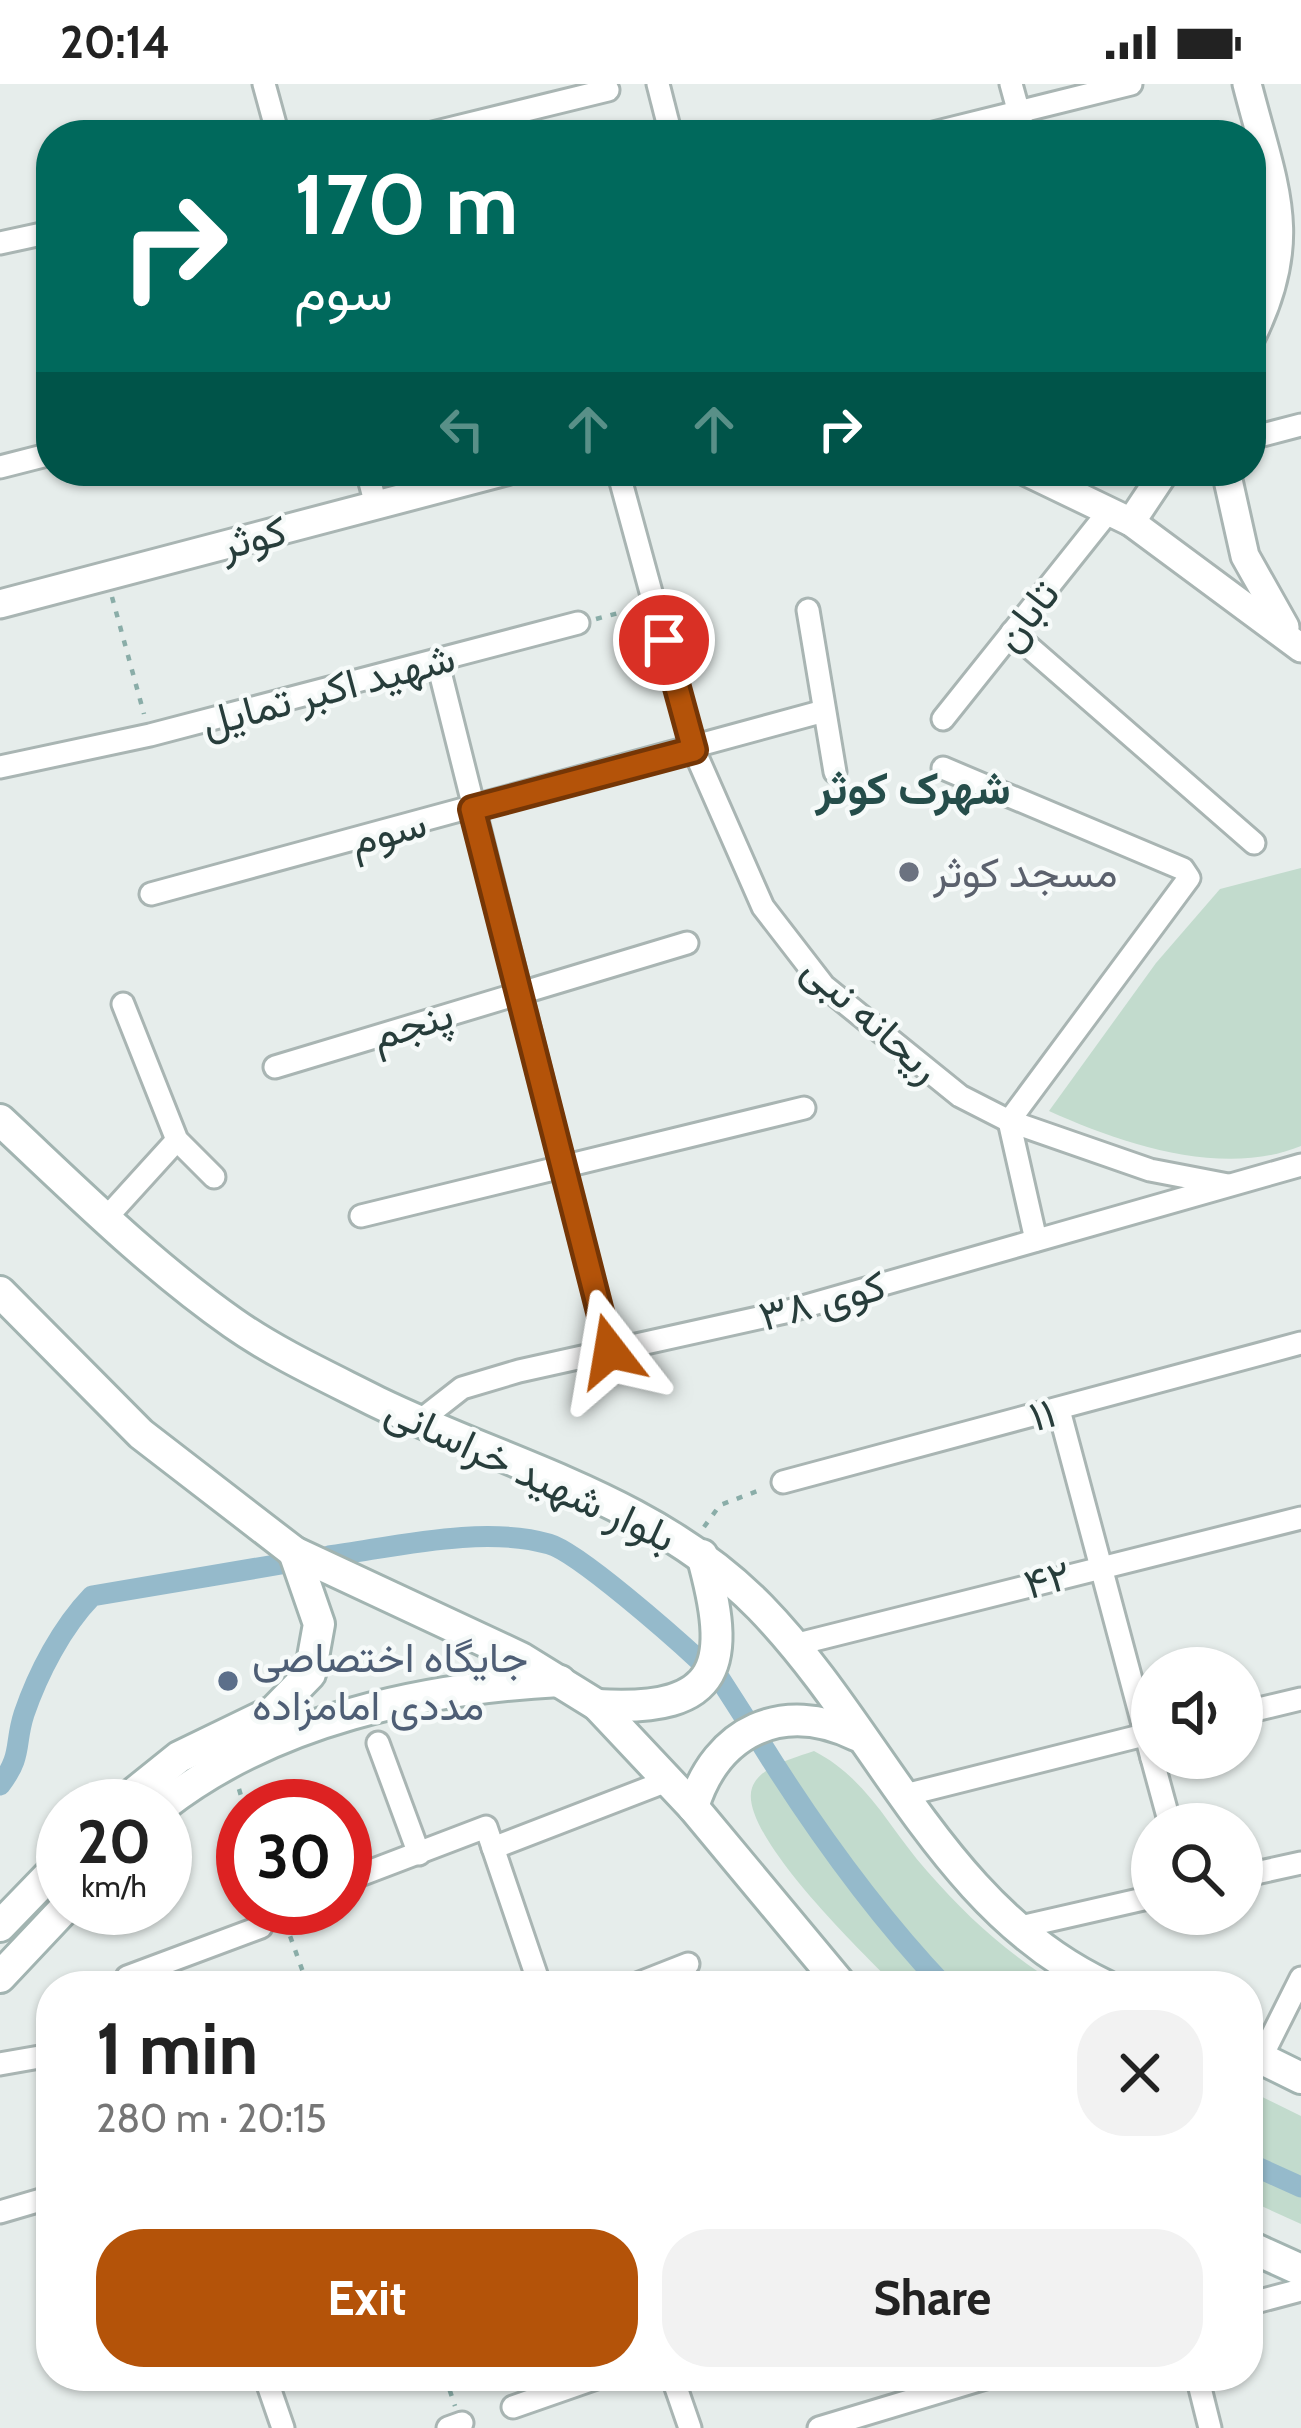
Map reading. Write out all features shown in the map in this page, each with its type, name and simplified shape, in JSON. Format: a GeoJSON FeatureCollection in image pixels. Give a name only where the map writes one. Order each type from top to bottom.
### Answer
{"type":"FeatureCollection","features":[{"type":"Feature","properties":{"kind":"main road","name":"بلوار شهید خراسانی"},"geometry":{"type":"LineString","coordinates":[[0,1120],[158,1266],[237,1326],[421,1420],[522,1460],[696,1550],[794,1645],[901,1796],[1016,1928],[1074,1971]]}},
{"type":"Feature","properties":{"kind":"main road"},"geometry":{"type":"LineString","coordinates":[[0,1155],[17,1153],[44,1160]]}},
{"type":"Feature","properties":{"kind":"main road"},"geometry":{"type":"LineString","coordinates":[[0,1292],[140,1434],[294,1552],[431,1613],[597,1705],[693,1807],[830,1971]]}},
{"type":"Feature","properties":{"kind":"main road"},"geometry":{"type":"LineString","coordinates":[[597,1705],[672,1702],[703,1683],[717,1661],[719,1637],[696,1550]]}},
{"type":"Feature","properties":{"kind":"main road"},"geometry":{"type":"LineString","coordinates":[[151,1779],[179,1756],[274,1711],[310,1674],[319,1624],[294,1552]]}},
{"type":"Feature","properties":{"kind":"main road"},"geometry":{"type":"LineString","coordinates":[[192,1786],[229,1761],[368,1710],[437,1691],[560,1682]]}},
{"type":"Feature","properties":{"kind":"main road"},"geometry":{"type":"LineString","coordinates":[[693,1807],[718,1753],[741,1734],[769,1721],[828,1722],[856,1735]]}},
{"type":"Feature","properties":{"kind":"main road"},"geometry":{"type":"LineString","coordinates":[[0,1926],[36,1889]]}},
{"type":"Feature","properties":{"kind":"main road"},"geometry":{"type":"LineString","coordinates":[[0,1977],[39,1935]]}},
{"type":"Feature","properties":{"kind":"main road"},"geometry":{"type":"LineString","coordinates":[[1263,2059],[1301,2078]]}},
{"type":"Feature","properties":{"kind":"main road"},"geometry":{"type":"LineString","coordinates":[[1263,2253],[1301,2270]]}},
{"type":"Feature","properties":{"kind":"street"},"geometry":{"type":"LineString","coordinates":[[264,84],[274,120]]}},
{"type":"Feature","properties":{"kind":"street"},"geometry":{"type":"LineString","coordinates":[[658,84],[666,120]]}},
{"type":"Feature","properties":{"kind":"street"},"geometry":{"type":"LineString","coordinates":[[1011,84],[1020,120]]}},
{"type":"Feature","properties":{"kind":"street"},"geometry":{"type":"LineString","coordinates":[[986,120],[1131,84]]}},
{"type":"Feature","properties":{"kind":"street"},"geometry":{"type":"LineString","coordinates":[[1247,84],[1256,120]]}},
{"type":"Feature","properties":{"kind":"street"},"geometry":{"type":"LineString","coordinates":[[485,120],[608,90]]}},
{"type":"Feature","properties":{"kind":"street"},"geometry":{"type":"LineString","coordinates":[[1266,159],[1284,230],[1273,296],[1266,309]]}},
{"type":"Feature","properties":{"kind":"street"},"geometry":{"type":"LineString","coordinates":[[0,243],[36,235]]}},
{"type":"Feature","properties":{"kind":"street"},"geometry":{"type":"LineString","coordinates":[[1266,434],[1301,425]]}},
{"type":"Feature","properties":{"kind":"street"},"geometry":{"type":"LineString","coordinates":[[0,467],[36,458]]}},
{"type":"Feature","properties":{"kind":"street"},"geometry":{"type":"LineString","coordinates":[[371,486],[376,505]]}},
{"type":"Feature","properties":{"kind":"street","name":"کوثر"},"geometry":{"type":"LineString","coordinates":[[0,604],[449,486]]}},
{"type":"Feature","properties":{"kind":"street","name":"ریحانه نبی"},"geometry":{"type":"LineString","coordinates":[[622,486],[694,750],[763,907],[824,986],[960,1096],[1009,1121],[1150,1170],[1228,1185]]}},
{"type":"Feature","properties":{"kind":"street"},"geometry":{"type":"LineString","coordinates":[[1057,486],[1120,516],[1298,643]]}},
{"type":"Feature","properties":{"kind":"street"},"geometry":{"type":"LineString","coordinates":[[1120,516],[1150,486]]}},
{"type":"Feature","properties":{"kind":"street"},"geometry":{"type":"LineString","coordinates":[[1227,486],[1246,556],[1298,643]]}},
{"type":"Feature","properties":{"kind":"street","name":"تابان"},"geometry":{"type":"LineString","coordinates":[[943,719],[1012,632],[1120,516]]}},
{"type":"Feature","properties":{"kind":"street"},"geometry":{"type":"LineString","coordinates":[[808,610],[835,772]]}},
{"type":"Feature","properties":{"kind":"street","name":"شهید اکبر تمایل"},"geometry":{"type":"LineString","coordinates":[[0,767],[151,735],[578,623]]}},
{"type":"Feature","properties":{"kind":"street"},"geometry":{"type":"LineString","coordinates":[[1012,632],[1254,842]]}},
{"type":"Feature","properties":{"kind":"street"},"geometry":{"type":"LineString","coordinates":[[436,660],[610,1351]]}},
{"type":"Feature","properties":{"kind":"street","name":"سوم"},"geometry":{"type":"LineString","coordinates":[[151,893],[694,750],[824,711]]}},
{"type":"Feature","properties":{"kind":"street"},"geometry":{"type":"LineString","coordinates":[[944,768],[1183,868],[1189,878],[1186,890],[1009,1121],[1036,1240]]}},
{"type":"Feature","properties":{"kind":"street","name":"پنجم"},"geometry":{"type":"LineString","coordinates":[[275,1066],[687,943]]}},
{"type":"Feature","properties":{"kind":"street"},"geometry":{"type":"LineString","coordinates":[[123,1004],[178,1140],[214,1177]]}},
{"type":"Feature","properties":{"kind":"street"},"geometry":{"type":"LineString","coordinates":[[361,1216],[804,1108]]}},
{"type":"Feature","properties":{"kind":"street"},"geometry":{"type":"LineString","coordinates":[[107,1217],[178,1140]]}},
{"type":"Feature","properties":{"kind":"street","name":"کوی ۳۸"},"geometry":{"type":"LineString","coordinates":[[421,1420],[462,1388],[784,1312],[1301,1165]]}},
{"type":"Feature","properties":{"kind":"street","name":"۱۱"},"geometry":{"type":"LineString","coordinates":[[783,1482],[1301,1343]]}},
{"type":"Feature","properties":{"kind":"street"},"geometry":{"type":"LineString","coordinates":[[1059,1410],[1131,1672]]}},
{"type":"Feature","properties":{"kind":"street","name":"۴۲"},"geometry":{"type":"LineString","coordinates":[[794,1645],[1301,1518]]}},
{"type":"Feature","properties":{"kind":"street"},"geometry":{"type":"LineString","coordinates":[[1263,1708],[1301,1699]]}},
{"type":"Feature","properties":{"kind":"street"},"geometry":{"type":"LineString","coordinates":[[901,1796],[1131,1738]]}},
{"type":"Feature","properties":{"kind":"street"},"geometry":{"type":"LineString","coordinates":[[378,1743],[418,1854]]}},
{"type":"Feature","properties":{"kind":"street"},"geometry":{"type":"LineString","coordinates":[[493,1848],[668,1781]]}},
{"type":"Feature","properties":{"kind":"street"},"geometry":{"type":"LineString","coordinates":[[372,1871],[486,1827],[535,1971]]}},
{"type":"Feature","properties":{"kind":"street"},"geometry":{"type":"LineString","coordinates":[[1263,1871],[1300,1863]]}},
{"type":"Feature","properties":{"kind":"street"},"geometry":{"type":"LineString","coordinates":[[1016,1928],[1131,1902]]}},
{"type":"Feature","properties":{"kind":"street"},"geometry":{"type":"LineString","coordinates":[[143,1971],[240,1935]]}},
{"type":"Feature","properties":{"kind":"street"},"geometry":{"type":"LineString","coordinates":[[670,1971],[688,1964]]}},
{"type":"Feature","properties":{"kind":"street"},"geometry":{"type":"LineString","coordinates":[[1263,2040],[1301,1978]]}},
{"type":"Feature","properties":{"kind":"street"},"geometry":{"type":"LineString","coordinates":[[0,2064],[36,2058]]}},
{"type":"Feature","properties":{"kind":"street"},"geometry":{"type":"LineString","coordinates":[[0,2212],[36,2201]]}},
{"type":"Feature","properties":{"kind":"street"},"geometry":{"type":"LineString","coordinates":[[1263,2300],[1301,2290]]}},
{"type":"Feature","properties":{"kind":"street"},"geometry":{"type":"LineString","coordinates":[[270,2391],[284,2428]]}},
{"type":"Feature","properties":{"kind":"street"},"geometry":{"type":"LineString","coordinates":[[513,2408],[560,2391]]}},
{"type":"Feature","properties":{"kind":"street"},"geometry":{"type":"LineString","coordinates":[[677,2391],[690,2428]]}},
{"type":"Feature","properties":{"kind":"street"},"geometry":{"type":"LineString","coordinates":[[819,2428],[942,2391]]}},
{"type":"Feature","properties":{"kind":"street"},"geometry":{"type":"LineString","coordinates":[[1201,2391],[1210,2428]]}},
{"type":"Feature","properties":{"kind":"path"},"geometry":{"type":"LineString","coordinates":[[105,574],[151,735]]}},
{"type":"Feature","properties":{"kind":"path"},"geometry":{"type":"LineString","coordinates":[[578,623],[654,603]]}},
{"type":"Feature","properties":{"kind":"path"},"geometry":{"type":"LineString","coordinates":[[696,1550],[721,1505],[783,1482]]}},
{"type":"Feature","properties":{"kind":"path"},"geometry":{"type":"LineString","coordinates":[[290,1935],[303,1971]]}},
{"type":"Feature","properties":{"kind":"green space"},"geometry":{"type":"Polygon","coordinates":[[[1301,868],[1301,1146],[1271,1155],[1206,1158],[1140,1145],[1049,1111],[1156,963],[1220,889],[1301,868]]]}},
{"type":"Feature","properties":{"kind":"green space"},"geometry":{"type":"Polygon","coordinates":[[[814,1751],[833,1762],[863,1790],[973,1920],[1038,1971],[881,1971],[806,1892],[764,1833],[753,1808],[752,1788],[778,1764],[814,1751]]]}},
{"type":"Feature","properties":{"kind":"green space"},"geometry":{"type":"Polygon","coordinates":[[[1263,2097],[1301,2116],[1301,2224],[1263,2207],[1263,2097]]]}},
{"type":"Feature","properties":{"kind":"waterway"},"geometry":{"type":"LineString","coordinates":[[329,1556],[468,1537],[549,1544],[603,1579],[701,1662]]}},
{"type":"Feature","properties":{"kind":"waterway"},"geometry":{"type":"LineString","coordinates":[[0,1785],[15,1758],[24,1714],[44,1667],[92,1596],[293,1562]]}},
{"type":"Feature","properties":{"kind":"waterway"},"geometry":{"type":"LineString","coordinates":[[720,1679],[745,1718]]}},
{"type":"Feature","properties":{"kind":"waterway"},"geometry":{"type":"LineString","coordinates":[[759,1740],[845,1868],[931,1971]]}},
{"type":"Feature","properties":{"kind":"waterway"},"geometry":{"type":"LineString","coordinates":[[1263,2170],[1301,2187]]}},
{"type":"Feature","properties":{"kind":"place","name":"مسجد کوثر"},"geometry":{"type":"Point","coordinates":[909,872]}},
{"type":"Feature","properties":{"kind":"place","name":"جایگاه اختصاصی مددی امامزاده"},"geometry":{"type":"Point","coordinates":[228,1681]}},
{"type":"Feature","properties":{"kind":"district","name":"شهرک کوثر"},"geometry":{"type":"Point","coordinates":[913,788]}},
{"type":"Feature","properties":{"kind":"route"},"geometry":{"type":"LineString","coordinates":[[610,1351],[472,809],[694,750],[664,640]]}}]}
